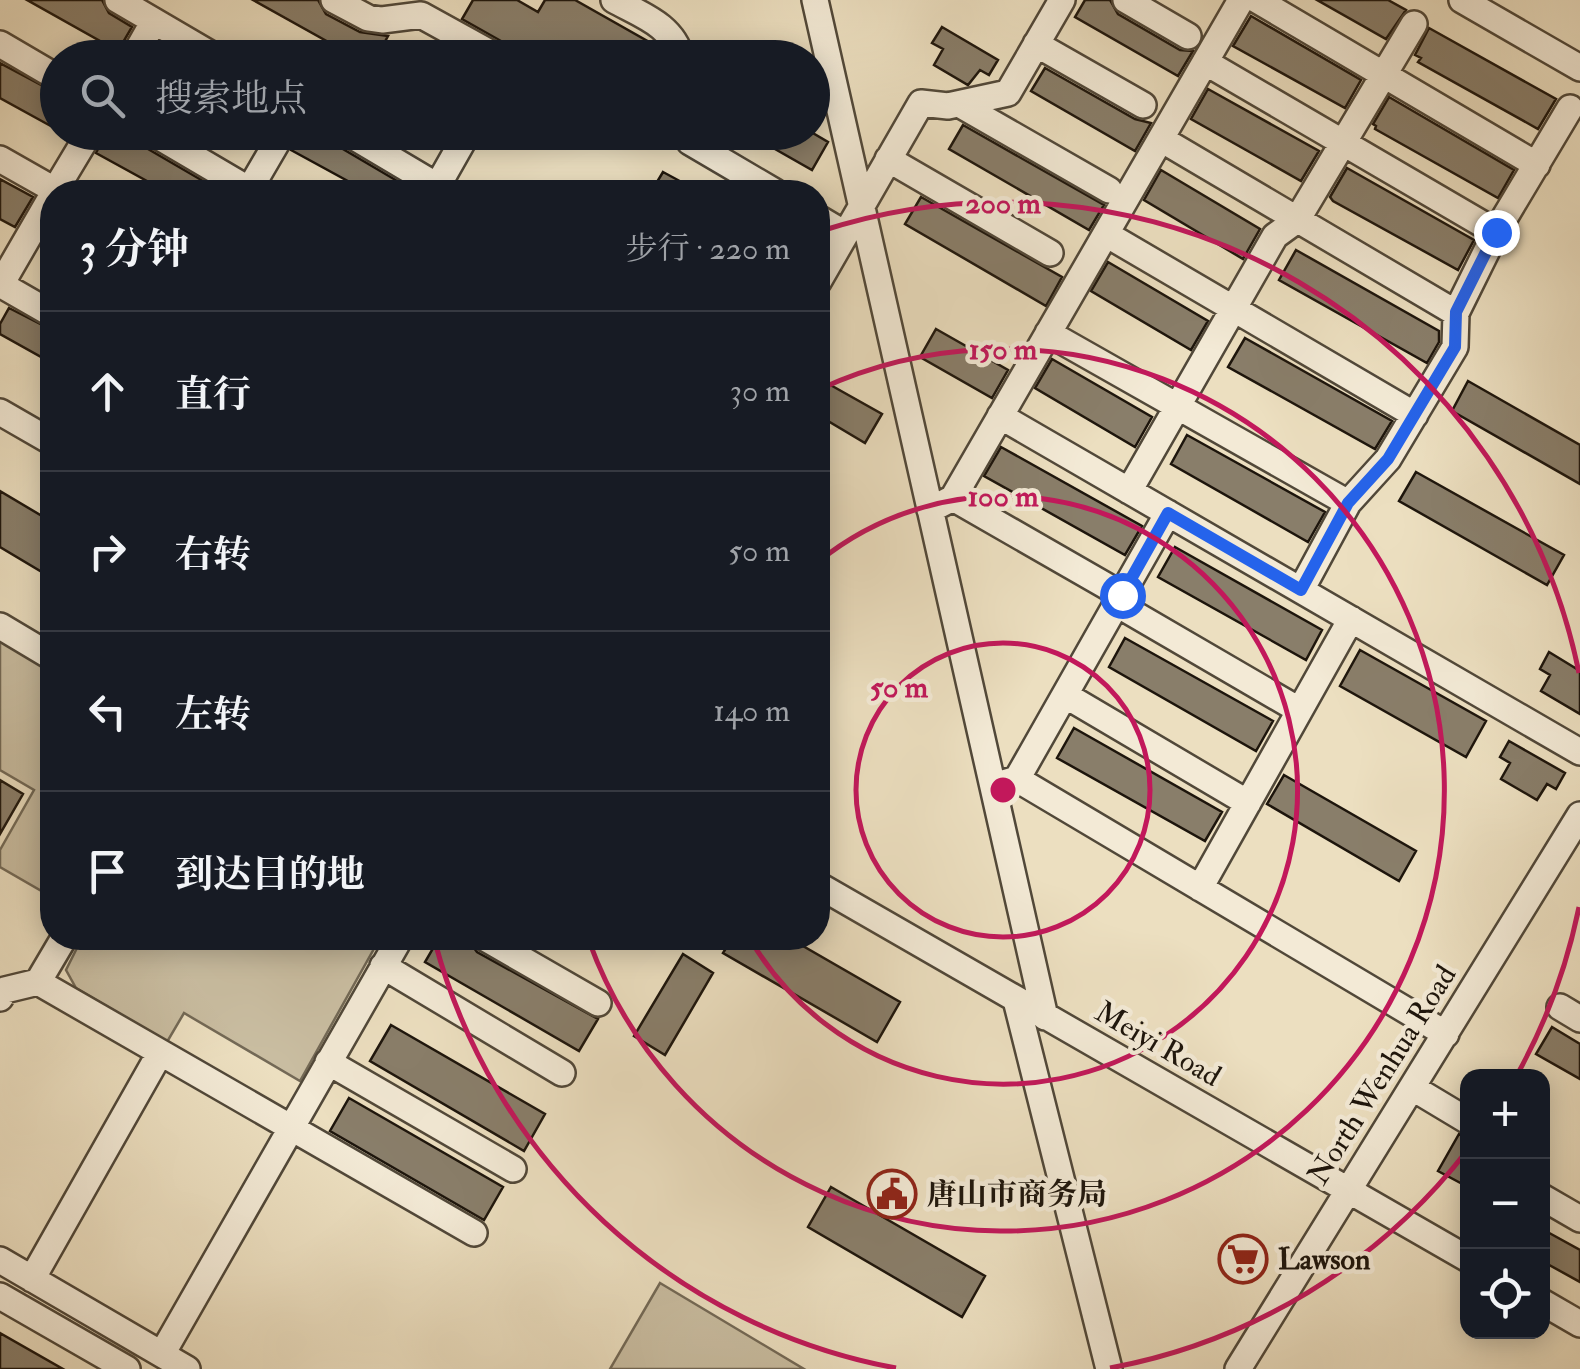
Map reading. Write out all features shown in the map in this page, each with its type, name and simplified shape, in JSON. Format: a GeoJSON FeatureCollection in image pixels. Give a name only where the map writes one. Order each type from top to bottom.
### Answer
{"type":"FeatureCollection","features":[{"type":"Feature","properties":{"kind":"street"},"geometry":{"type":"LineString","coordinates":[[118,0],[186,40]]}},
{"type":"Feature","properties":{"kind":"street"},"geometry":{"type":"LineString","coordinates":[[334,0],[368,18],[421,15],[466,40]]}},
{"type":"Feature","properties":{"kind":"street"},"geometry":{"type":"LineString","coordinates":[[815,0],[824,40]]}},
{"type":"Feature","properties":{"kind":"street"},"geometry":{"type":"LineString","coordinates":[[830,261],[921,103],[948,106],[1008,93],[1062,0]]}},
{"type":"Feature","properties":{"kind":"street"},"geometry":{"type":"LineString","coordinates":[[1126,0],[1188,36]]}},
{"type":"Feature","properties":{"kind":"street"},"geometry":{"type":"LineString","coordinates":[[942,504],[1000,416],[1241,0]]}},
{"type":"Feature","properties":{"kind":"street"},"geometry":{"type":"LineString","coordinates":[[1257,0],[1537,165]]}},
{"type":"Feature","properties":{"kind":"street"},"geometry":{"type":"LineString","coordinates":[[1462,0],[1580,68]]}},
{"type":"Feature","properties":{"kind":"street"},"geometry":{"type":"LineString","coordinates":[[627,3],[662,26],[673,40]]}},
{"type":"Feature","properties":{"kind":"street"},"geometry":{"type":"LineString","coordinates":[[143,40],[154,21]]}},
{"type":"Feature","properties":{"kind":"street"},"geometry":{"type":"LineString","coordinates":[[1129,491],[1275,236],[1297,220],[1414,24]]}},
{"type":"Feature","properties":{"kind":"street"},"geometry":{"type":"LineString","coordinates":[[0,44],[40,67]]}},
{"type":"Feature","properties":{"kind":"street"},"geometry":{"type":"LineString","coordinates":[[1036,44],[1142,105]]}},
{"type":"Feature","properties":{"kind":"street"},"geometry":{"type":"LineString","coordinates":[[1205,62],[1496,232]]}},
{"type":"Feature","properties":{"kind":"street"},"geometry":{"type":"LineString","coordinates":[[830,66],[862,206],[942,504],[1005,783],[1045,1017]]}},
{"type":"Feature","properties":{"kind":"street"},"geometry":{"type":"LineString","coordinates":[[959,104],[1110,190]]}},
{"type":"Feature","properties":{"kind":"street"},"geometry":{"type":"LineString","coordinates":[[1301,590],[1348,503],[1388,459],[1455,347],[1456,312],[1496,232],[1570,108]]}},
{"type":"Feature","properties":{"kind":"street"},"geometry":{"type":"LineString","coordinates":[[1161,139],[1456,312]]}},
{"type":"Feature","properties":{"kind":"street"},"geometry":{"type":"LineString","coordinates":[[62,180],[80,150]]}},
{"type":"Feature","properties":{"kind":"street"},"geometry":{"type":"LineString","coordinates":[[180,150],[230,180]]}},
{"type":"Feature","properties":{"kind":"street"},"geometry":{"type":"LineString","coordinates":[[257,180],[273,150]]}},
{"type":"Feature","properties":{"kind":"street"},"geometry":{"type":"LineString","coordinates":[[374,150],[422,180]]}},
{"type":"Feature","properties":{"kind":"street"},"geometry":{"type":"LineString","coordinates":[[441,180],[458,150]]}},
{"type":"Feature","properties":{"kind":"street"},"geometry":{"type":"LineString","coordinates":[[704,150],[755,180]]}},
{"type":"Feature","properties":{"kind":"street"},"geometry":{"type":"LineString","coordinates":[[0,159],[40,184]]}},
{"type":"Feature","properties":{"kind":"street"},"geometry":{"type":"LineString","coordinates":[[888,160],[1050,253]]}},
{"type":"Feature","properties":{"kind":"street"},"geometry":{"type":"LineString","coordinates":[[40,218],[0,285],[40,307]]}},
{"type":"Feature","properties":{"kind":"street"},"geometry":{"type":"LineString","coordinates":[[830,225],[845,234]]}},
{"type":"Feature","properties":{"kind":"street"},"geometry":{"type":"LineString","coordinates":[[1106,234],[1415,414]]}},
{"type":"Feature","properties":{"kind":"street"},"geometry":{"type":"LineString","coordinates":[[1048,334],[1348,503]]}},
{"type":"Feature","properties":{"kind":"street"},"geometry":{"type":"LineString","coordinates":[[0,412],[40,435]]}},
{"type":"Feature","properties":{"kind":"street"},"geometry":{"type":"LineString","coordinates":[[1000,416],[1580,752]]}},
{"type":"Feature","properties":{"kind":"street"},"geometry":{"type":"LineString","coordinates":[[942,504],[1119,600],[1299,710]]}},
{"type":"Feature","properties":{"kind":"street"},"geometry":{"type":"LineString","coordinates":[[1005,783],[1065,695],[1168,513]]}},
{"type":"Feature","properties":{"kind":"street"},"geometry":{"type":"LineString","coordinates":[[1200,888],[1351,619]]}},
{"type":"Feature","properties":{"kind":"street"},"geometry":{"type":"LineString","coordinates":[[0,626],[40,649]]}},
{"type":"Feature","properties":{"kind":"street"},"geometry":{"type":"LineString","coordinates":[[1065,695],[1248,803]]}},
{"type":"Feature","properties":{"kind":"street"},"geometry":{"type":"LineString","coordinates":[[1005,783],[1200,888],[1446,1034]]}},
{"type":"Feature","properties":{"kind":"street","name":"North Wenhua Road"},"geometry":{"type":"LineString","coordinates":[[1238,1369],[1580,815]]}},
{"type":"Feature","properties":{"kind":"street","name":"Meiyi Road"},"geometry":{"type":"LineString","coordinates":[[830,892],[1460,1254]]}},
{"type":"Feature","properties":{"kind":"street"},"geometry":{"type":"LineString","coordinates":[[38,982],[57,950]]}},
{"type":"Feature","properties":{"kind":"street"},"geometry":{"type":"LineString","coordinates":[[162,1354],[393,950]]}},
{"type":"Feature","properties":{"kind":"street"},"geometry":{"type":"LineString","coordinates":[[506,950],[598,1003]]}},
{"type":"Feature","properties":{"kind":"street"},"geometry":{"type":"LineString","coordinates":[[383,966],[562,1073]]}},
{"type":"Feature","properties":{"kind":"street"},"geometry":{"type":"LineString","coordinates":[[0,998],[5,990],[38,982],[474,1233]]}},
{"type":"Feature","properties":{"kind":"street"},"geometry":{"type":"LineString","coordinates":[[1016,1000],[1109,1369]]}},
{"type":"Feature","properties":{"kind":"street"},"geometry":{"type":"LineString","coordinates":[[32,1278],[160,1052]]}},
{"type":"Feature","properties":{"kind":"street"},"geometry":{"type":"LineString","coordinates":[[328,1062],[514,1169]]}},
{"type":"Feature","properties":{"kind":"street"},"geometry":{"type":"LineString","coordinates":[[1413,1088],[1460,1115]]}},
{"type":"Feature","properties":{"kind":"street"},"geometry":{"type":"LineString","coordinates":[[1550,1202],[1580,1219]]}},
{"type":"Feature","properties":{"kind":"street"},"geometry":{"type":"LineString","coordinates":[[0,1260],[187,1369]]}},
{"type":"Feature","properties":{"kind":"street"},"geometry":{"type":"LineString","coordinates":[[3,1305],[127,1369]]}},
{"type":"Feature","properties":{"kind":"street"},"geometry":{"type":"LineString","coordinates":[[1550,1307],[1580,1324]]}},
{"type":"Feature","properties":{"kind":"shaded area"},"geometry":{"type":"Polygon","coordinates":[[[0,638],[40,662],[40,890],[0,867],[0,850],[34,790],[0,770],[0,638]]]}},
{"type":"Feature","properties":{"kind":"shaded area"},"geometry":{"type":"Polygon","coordinates":[[[76,950],[373,950],[300,1081],[184,1013],[167,1042],[76,988],[66,970],[76,950]]]}},
{"type":"Feature","properties":{"kind":"shaded area"},"geometry":{"type":"Polygon","coordinates":[[[660,1283],[804,1369],[610,1369],[660,1283]]]}},
{"type":"Feature","properties":{"kind":"building"},"geometry":{"type":"Polygon","coordinates":[[[27,0],[102,0],[109,13],[132,27],[124,40],[98,40],[27,0]]]}},
{"type":"Feature","properties":{"kind":"building"},"geometry":{"type":"Polygon","coordinates":[[[253,0],[318,0],[326,14],[360,32],[388,36],[386,40],[325,40],[253,0]]]}},
{"type":"Feature","properties":{"kind":"building"},"geometry":{"type":"Polygon","coordinates":[[[473,0],[517,0],[538,12],[545,0],[575,0],[646,40],[499,40],[462,19],[473,0]]]}},
{"type":"Feature","properties":{"kind":"building"},"geometry":{"type":"Polygon","coordinates":[[[1085,0],[1110,0],[1118,14],[1180,50],[1193,51],[1178,76],[1075,17],[1085,0]]]}},
{"type":"Feature","properties":{"kind":"building"},"geometry":{"type":"Polygon","coordinates":[[[1317,0],[1388,0],[1406,10],[1386,39],[1317,0]]]}},
{"type":"Feature","properties":{"kind":"building"},"geometry":{"type":"Polygon","coordinates":[[[1251,16],[1361,80],[1345,108],[1233,46],[1251,16]]]}},
{"type":"Feature","properties":{"kind":"building"},"geometry":{"type":"Polygon","coordinates":[[[942,27],[998,60],[989,75],[980,70],[968,85],[934,65],[943,49],[932,43],[942,27]]]}},
{"type":"Feature","properties":{"kind":"building"},"geometry":{"type":"Polygon","coordinates":[[[1429,28],[1556,99],[1538,129],[1418,62],[1421,58],[1415,55],[1429,28]]]}},
{"type":"Feature","properties":{"kind":"building"},"geometry":{"type":"Polygon","coordinates":[[[0,63],[40,84],[40,120],[0,98],[0,63]]]}},
{"type":"Feature","properties":{"kind":"building"},"geometry":{"type":"Polygon","coordinates":[[[1045,68],[1135,119],[1151,123],[1135,151],[1031,91],[1045,68]]]}},
{"type":"Feature","properties":{"kind":"building"},"geometry":{"type":"Polygon","coordinates":[[[1208,89],[1319,151],[1301,181],[1191,119],[1208,89]]]}},
{"type":"Feature","properties":{"kind":"building"},"geometry":{"type":"Polygon","coordinates":[[[1389,97],[1514,170],[1498,198],[1375,129],[1373,124],[1389,97]]]}},
{"type":"Feature","properties":{"kind":"building"},"geometry":{"type":"Polygon","coordinates":[[[963,125],[1104,205],[1089,230],[949,149],[963,125]]]}},
{"type":"Feature","properties":{"kind":"building"},"geometry":{"type":"Polygon","coordinates":[[[150,150],[201,180],[145,180],[96,153],[150,150]]]}},
{"type":"Feature","properties":{"kind":"building"},"geometry":{"type":"Polygon","coordinates":[[[291,150],[345,150],[396,180],[346,180],[291,150]]]}},
{"type":"Feature","properties":{"kind":"building"},"geometry":{"type":"Polygon","coordinates":[[[777,150],[823,150],[812,170],[777,150]]]}},
{"type":"Feature","properties":{"kind":"building"},"geometry":{"type":"Polygon","coordinates":[[[1347,168],[1474,240],[1458,270],[1333,201],[1330,197],[1347,168]]]}},
{"type":"Feature","properties":{"kind":"building"},"geometry":{"type":"Polygon","coordinates":[[[1161,170],[1260,229],[1243,259],[1144,200],[1161,170]]]}},
{"type":"Feature","properties":{"kind":"building"},"geometry":{"type":"Polygon","coordinates":[[[663,172],[678,180],[658,180],[663,172]]]}},
{"type":"Feature","properties":{"kind":"building"},"geometry":{"type":"Polygon","coordinates":[[[0,179],[33,197],[15,227],[0,219],[0,179]]]}},
{"type":"Feature","properties":{"kind":"building"},"geometry":{"type":"Polygon","coordinates":[[[921,197],[1062,277],[1046,306],[905,224],[921,197]]]}},
{"type":"Feature","properties":{"kind":"building"},"geometry":{"type":"Polygon","coordinates":[[[1296,250],[1439,331],[1439,342],[1427,363],[1279,280],[1296,250]]]}},
{"type":"Feature","properties":{"kind":"building"},"geometry":{"type":"Polygon","coordinates":[[[1108,262],[1208,321],[1191,350],[1091,291],[1108,262]]]}},
{"type":"Feature","properties":{"kind":"building"},"geometry":{"type":"Polygon","coordinates":[[[9,308],[40,324],[40,356],[0,334],[0,324],[9,308]]]}},
{"type":"Feature","properties":{"kind":"building"},"geometry":{"type":"Polygon","coordinates":[[[936,329],[1008,370],[992,398],[920,357],[936,329]]]}},
{"type":"Feature","properties":{"kind":"building"},"geometry":{"type":"Polygon","coordinates":[[[1245,338],[1392,421],[1375,449],[1228,367],[1245,338]]]}},
{"type":"Feature","properties":{"kind":"building"},"geometry":{"type":"Polygon","coordinates":[[[1052,359],[1152,417],[1135,447],[1035,388],[1052,359]]]}},
{"type":"Feature","properties":{"kind":"building"},"geometry":{"type":"Polygon","coordinates":[[[1468,381],[1580,445],[1580,484],[1452,411],[1468,381]]]}},
{"type":"Feature","properties":{"kind":"building"},"geometry":{"type":"Polygon","coordinates":[[[830,385],[882,414],[865,443],[830,422],[830,385]]]}},
{"type":"Feature","properties":{"kind":"building"},"geometry":{"type":"Polygon","coordinates":[[[1187,435],[1325,512],[1308,542],[1171,464],[1187,435]]]}},
{"type":"Feature","properties":{"kind":"building"},"geometry":{"type":"Polygon","coordinates":[[[1001,447],[1142,526],[1125,555],[984,476],[1001,447]]]}},
{"type":"Feature","properties":{"kind":"building"},"geometry":{"type":"Polygon","coordinates":[[[1416,472],[1564,555],[1547,585],[1399,501],[1416,472]]]}},
{"type":"Feature","properties":{"kind":"building"},"geometry":{"type":"Polygon","coordinates":[[[0,491],[40,515],[40,571],[0,547],[0,491]]]}},
{"type":"Feature","properties":{"kind":"building"},"geometry":{"type":"Polygon","coordinates":[[[1175,547],[1322,630],[1306,660],[1158,577],[1175,547]]]}},
{"type":"Feature","properties":{"kind":"building"},"geometry":{"type":"Polygon","coordinates":[[[1125,638],[1273,721],[1256,751],[1109,667],[1125,638]]]}},
{"type":"Feature","properties":{"kind":"building"},"geometry":{"type":"Polygon","coordinates":[[[1360,650],[1486,721],[1466,757],[1340,686],[1360,650]]]}},
{"type":"Feature","properties":{"kind":"building"},"geometry":{"type":"Polygon","coordinates":[[[1549,652],[1580,671],[1580,714],[1541,691],[1550,675],[1540,669],[1549,652]]]}},
{"type":"Feature","properties":{"kind":"building"},"geometry":{"type":"Polygon","coordinates":[[[1074,728],[1222,812],[1205,841],[1057,758],[1074,728]]]}},
{"type":"Feature","properties":{"kind":"building"},"geometry":{"type":"Polygon","coordinates":[[[1509,741],[1565,773],[1556,789],[1547,784],[1537,800],[1501,779],[1510,763],[1500,757],[1509,741]]]}},
{"type":"Feature","properties":{"kind":"building"},"geometry":{"type":"Polygon","coordinates":[[[1284,775],[1416,851],[1399,881],[1267,804],[1284,775]]]}},
{"type":"Feature","properties":{"kind":"building"},"geometry":{"type":"Polygon","coordinates":[[[0,780],[23,794],[0,834],[0,780]]]}},
{"type":"Feature","properties":{"kind":"building"},"geometry":{"type":"Polygon","coordinates":[[[432,950],[476,950],[598,1019],[579,1051],[425,962],[432,950]]]}},
{"type":"Feature","properties":{"kind":"building"},"geometry":{"type":"Polygon","coordinates":[[[810,950],[900,1002],[877,1042],[723,953],[810,950]]]}},
{"type":"Feature","properties":{"kind":"building"},"geometry":{"type":"Polygon","coordinates":[[[683,954],[713,973],[665,1055],[634,1036],[683,954]]]}},
{"type":"Feature","properties":{"kind":"building"},"geometry":{"type":"Polygon","coordinates":[[[391,1025],[545,1114],[524,1151],[370,1061],[391,1025]]]}},
{"type":"Feature","properties":{"kind":"building"},"geometry":{"type":"Polygon","coordinates":[[[1552,1027],[1580,1044],[1580,1079],[1536,1054],[1552,1027]]]}},
{"type":"Feature","properties":{"kind":"building"},"geometry":{"type":"Polygon","coordinates":[[[349,1098],[503,1187],[484,1220],[330,1131],[349,1098]]]}},
{"type":"Feature","properties":{"kind":"building"},"geometry":{"type":"Polygon","coordinates":[[[1459,1134],[1460,1134],[1460,1183],[1438,1171],[1459,1134]]]}},
{"type":"Feature","properties":{"kind":"building"},"geometry":{"type":"Polygon","coordinates":[[[831,1187],[985,1276],[962,1317],[808,1227],[831,1187]]]}},
{"type":"Feature","properties":{"kind":"building"},"geometry":{"type":"Polygon","coordinates":[[[1550,1233],[1580,1250],[1580,1282],[1550,1265],[1550,1233]]]}},
{"type":"Feature","properties":{"kind":"building"},"geometry":{"type":"Polygon","coordinates":[[[0,1333],[63,1369],[0,1369],[0,1333]]]}},
{"type":"Feature","properties":{"kind":"place","name":"唐山市商务局"},"geometry":{"type":"Point","coordinates":[892,1194]}},
{"type":"Feature","properties":{"kind":"place","name":"Lawson"},"geometry":{"type":"Point","coordinates":[1243,1259]}},
{"type":"Feature","properties":{"kind":"route"},"geometry":{"type":"LineString","coordinates":[[1122,595],[1168,513],[1301,590],[1348,503],[1388,459],[1455,347],[1456,312],[1496,232]]}}]}
